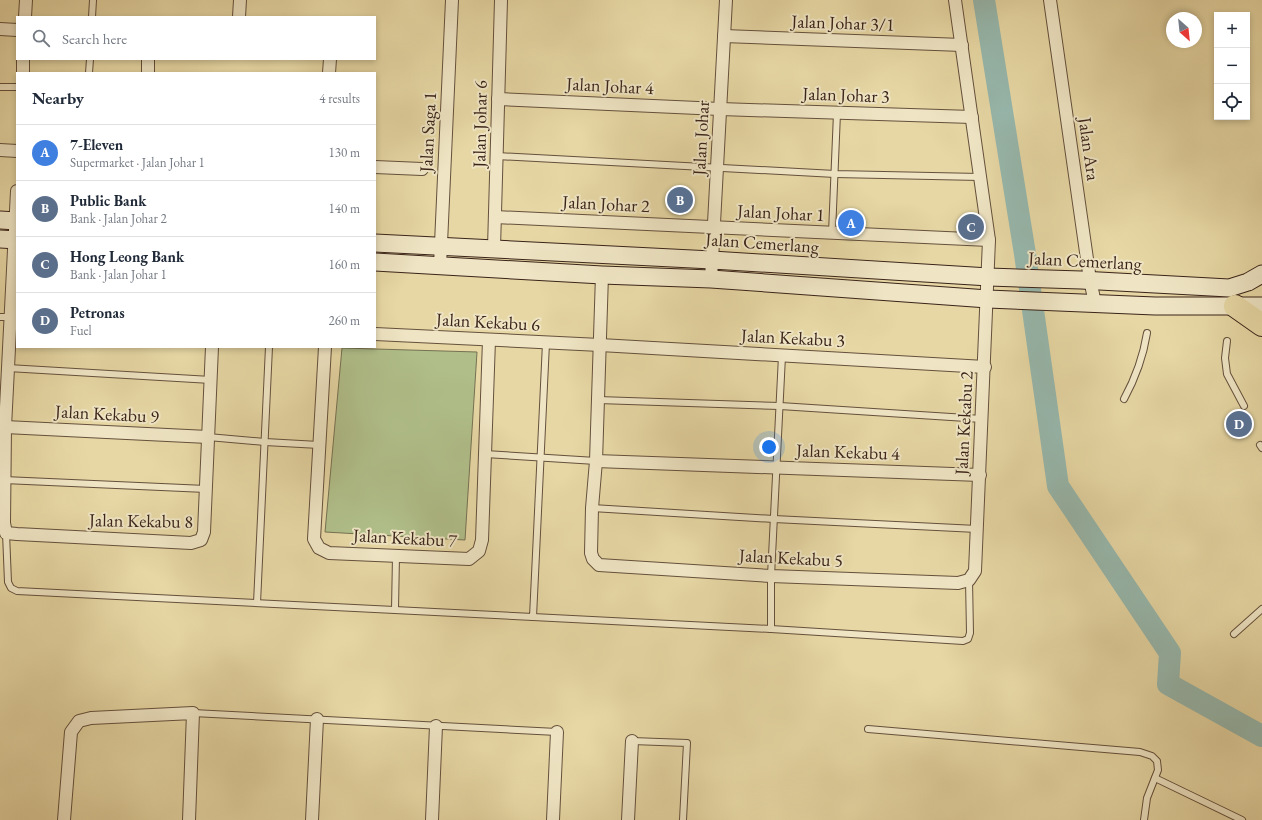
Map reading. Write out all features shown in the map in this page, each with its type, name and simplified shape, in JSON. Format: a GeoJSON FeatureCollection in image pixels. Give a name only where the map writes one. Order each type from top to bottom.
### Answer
{"type":"FeatureCollection","features":[{"type":"Feature","properties":{"kind":"highway"},"geometry":{"type":"LineString","coordinates":[[1235,306],[1262,325]]}},
{"type":"Feature","properties":{"kind":"main road","name":"Jalan Cemerlang"},"geometry":{"type":"LineString","coordinates":[[376,243],[441,247],[494,248],[994,277],[1085,280],[1229,288],[1248,282],[1262,274]]}},
{"type":"Feature","properties":{"kind":"main road"},"geometry":{"type":"LineString","coordinates":[[376,262],[602,275],[711,279],[994,299],[1155,306],[1262,306]]}},
{"type":"Feature","properties":{"kind":"street"},"geometry":{"type":"LineString","coordinates":[[25,16],[26,0]]}},
{"type":"Feature","properties":{"kind":"street"},"geometry":{"type":"LineString","coordinates":[[239,16],[240,0]]}},
{"type":"Feature","properties":{"kind":"street","name":"Jalan Saga 1"},"geometry":{"type":"LineString","coordinates":[[440,266],[452,0]]}},
{"type":"Feature","properties":{"kind":"street","name":"Jalan Johar 6"},"geometry":{"type":"LineString","coordinates":[[494,248],[501,0]]}},
{"type":"Feature","properties":{"kind":"street","name":"Jalan Johar"},"geometry":{"type":"LineString","coordinates":[[711,279],[726,0]]}},
{"type":"Feature","properties":{"kind":"street"},"geometry":{"type":"LineString","coordinates":[[955,0],[994,277]]}},
{"type":"Feature","properties":{"kind":"street","name":"Jalan Ara"},"geometry":{"type":"LineString","coordinates":[[1050,0],[1088,303]]}},
{"type":"Feature","properties":{"kind":"street"},"geometry":{"type":"LineString","coordinates":[[0,29],[16,30]]}},
{"type":"Feature","properties":{"kind":"street","name":"Jalan Johar 3/1"},"geometry":{"type":"LineString","coordinates":[[724,36],[962,45]]}},
{"type":"Feature","properties":{"kind":"street"},"geometry":{"type":"LineString","coordinates":[[23,60],[23,72]]}},
{"type":"Feature","properties":{"kind":"street"},"geometry":{"type":"LineString","coordinates":[[148,60],[148,72]]}},
{"type":"Feature","properties":{"kind":"street"},"geometry":{"type":"LineString","coordinates":[[329,72],[330,60]]}},
{"type":"Feature","properties":{"kind":"street","name":"Jalan Johar 4"},"geometry":{"type":"LineString","coordinates":[[498,99],[720,109]]}},
{"type":"Feature","properties":{"kind":"street","name":"Jalan Johar 3"},"geometry":{"type":"LineString","coordinates":[[720,109],[972,117]]}},
{"type":"Feature","properties":{"kind":"street"},"geometry":{"type":"LineString","coordinates":[[0,150],[16,151]]}},
{"type":"Feature","properties":{"kind":"street"},"geometry":{"type":"LineString","coordinates":[[376,167],[422,169]]}},
{"type":"Feature","properties":{"kind":"street"},"geometry":{"type":"LineString","coordinates":[[6,533],[4,523],[4,480],[10,240],[11,220],[16,196]]}},
{"type":"Feature","properties":{"kind":"street","name":"Jalan Johar 2"},"geometry":{"type":"LineString","coordinates":[[496,217],[714,227]]}},
{"type":"Feature","properties":{"kind":"street","name":"Jalan Johar 1"},"geometry":{"type":"LineString","coordinates":[[714,227],[989,240]]}},
{"type":"Feature","properties":{"kind":"street"},"geometry":{"type":"LineString","coordinates":[[592,508],[596,461],[602,275]]}},
{"type":"Feature","properties":{"kind":"street","name":"Jalan Kekabu 2"},"geometry":{"type":"LineString","coordinates":[[972,575],[977,529],[985,367],[994,299],[994,277]]}},
{"type":"Feature","properties":{"kind":"street","name":"Jalan Kekabu 6"},"geometry":{"type":"LineString","coordinates":[[376,334],[600,345]]}},
{"type":"Feature","properties":{"kind":"street","name":"Jalan Kekabu 7"},"geometry":{"type":"LineString","coordinates":[[325,348],[314,539],[319,548],[329,552],[469,559],[479,551],[482,540],[489,340]]}},
{"type":"Feature","properties":{"kind":"street","name":"Jalan Kekabu 3"},"geometry":{"type":"LineString","coordinates":[[600,345],[985,367]]}},
{"type":"Feature","properties":{"kind":"street","name":"Jalan Kekabu 8"},"geometry":{"type":"LineString","coordinates":[[6,533],[191,542],[201,540],[204,532],[212,348]]}},
{"type":"Feature","properties":{"kind":"street","name":"Jalan Kekabu 9"},"geometry":{"type":"LineString","coordinates":[[5,427],[208,437]]}},
{"type":"Feature","properties":{"kind":"street","name":"Jalan Kekabu 4"},"geometry":{"type":"LineString","coordinates":[[596,461],[980,475]]}},
{"type":"Feature","properties":{"kind":"street","name":"Jalan Kekabu 5"},"geometry":{"type":"LineString","coordinates":[[592,508],[591,553],[593,559],[599,565],[771,576],[958,583],[972,575]]}},
{"type":"Feature","properties":{"kind":"street"},"geometry":{"type":"LineString","coordinates":[[64,820],[71,732],[79,721],[91,718],[193,713],[189,820]]}},
{"type":"Feature","properties":{"kind":"street"},"geometry":{"type":"LineString","coordinates":[[312,820],[317,719]]}},
{"type":"Feature","properties":{"kind":"street"},"geometry":{"type":"LineString","coordinates":[[432,820],[436,726]]}},
{"type":"Feature","properties":{"kind":"street"},"geometry":{"type":"LineString","coordinates":[[553,820],[556,732]]}},
{"type":"Feature","properties":{"kind":"street"},"geometry":{"type":"LineString","coordinates":[[628,820],[632,740]]}},
{"type":"Feature","properties":{"kind":"lane"},"geometry":{"type":"LineString","coordinates":[[92,16],[93,0]]}},
{"type":"Feature","properties":{"kind":"lane"},"geometry":{"type":"LineString","coordinates":[[89,72],[90,60]]}},
{"type":"Feature","properties":{"kind":"lane"},"geometry":{"type":"LineString","coordinates":[[0,87],[16,87]]}},
{"type":"Feature","properties":{"kind":"lane"},"geometry":{"type":"LineString","coordinates":[[832,233],[837,113]]}},
{"type":"Feature","properties":{"kind":"lane"},"geometry":{"type":"LineString","coordinates":[[497,156],[834,174],[980,177]]}},
{"type":"Feature","properties":{"kind":"lane"},"geometry":{"type":"LineString","coordinates":[[1124,399],[1136,378],[1147,333]]}},
{"type":"Feature","properties":{"kind":"lane"},"geometry":{"type":"LineString","coordinates":[[1227,341],[1225,358],[1227,374],[1244,406]]}},
{"type":"Feature","properties":{"kind":"lane"},"geometry":{"type":"LineString","coordinates":[[533,617],[546,343]]}},
{"type":"Feature","properties":{"kind":"lane"},"geometry":{"type":"LineString","coordinates":[[257,603],[269,348]]}},
{"type":"Feature","properties":{"kind":"lane"},"geometry":{"type":"LineString","coordinates":[[771,629],[771,576],[782,356]]}},
{"type":"Feature","properties":{"kind":"lane"},"geometry":{"type":"LineString","coordinates":[[8,368],[211,380]]}},
{"type":"Feature","properties":{"kind":"lane"},"geometry":{"type":"LineString","coordinates":[[598,400],[780,406],[982,418]]}},
{"type":"Feature","properties":{"kind":"lane"},"geometry":{"type":"LineString","coordinates":[[208,437],[319,445]]}},
{"type":"Feature","properties":{"kind":"lane"},"geometry":{"type":"LineString","coordinates":[[485,454],[596,461]]}},
{"type":"Feature","properties":{"kind":"lane"},"geometry":{"type":"LineString","coordinates":[[4,480],[206,489]]}},
{"type":"Feature","properties":{"kind":"lane"},"geometry":{"type":"LineString","coordinates":[[592,508],[774,520],[977,529]]}},
{"type":"Feature","properties":{"kind":"lane"},"geometry":{"type":"LineString","coordinates":[[6,533],[8,582],[11,588],[17,591],[395,609],[963,641],[968,639],[970,633],[972,575]]}},
{"type":"Feature","properties":{"kind":"lane"},"geometry":{"type":"LineString","coordinates":[[395,609],[396,556]]}},
{"type":"Feature","properties":{"kind":"lane"},"geometry":{"type":"LineString","coordinates":[[1234,634],[1262,609]]}},
{"type":"Feature","properties":{"kind":"lane"},"geometry":{"type":"LineString","coordinates":[[193,713],[556,732]]}},
{"type":"Feature","properties":{"kind":"lane"},"geometry":{"type":"LineString","coordinates":[[868,729],[1140,752],[1152,756],[1158,761],[1158,770],[1147,798],[1144,820]]}},
{"type":"Feature","properties":{"kind":"lane"},"geometry":{"type":"LineString","coordinates":[[632,740],[687,744],[683,820]]}},
{"type":"Feature","properties":{"kind":"lane"},"geometry":{"type":"LineString","coordinates":[[1155,778],[1242,820]]}},
{"type":"Feature","properties":{"kind":"green space"},"geometry":{"type":"Polygon","coordinates":[[[342,348],[477,352],[465,540],[325,532],[342,348]]]}},
{"type":"Feature","properties":{"kind":"waterway"},"geometry":{"type":"LineString","coordinates":[[984,0],[1025,254],[1058,486],[1170,653],[1168,684],[1262,736]]}},
{"type":"Feature","properties":{"kind":"place","name":"Public Bank"},"geometry":{"type":"Point","coordinates":[680,200]}},
{"type":"Feature","properties":{"kind":"place","name":"7-Eleven"},"geometry":{"type":"Point","coordinates":[851,223]}},
{"type":"Feature","properties":{"kind":"place","name":"Hong Leong Bank"},"geometry":{"type":"Point","coordinates":[971,227]}},
{"type":"Feature","properties":{"kind":"place","name":"Petronas"},"geometry":{"type":"Point","coordinates":[1239,424]}}]}
